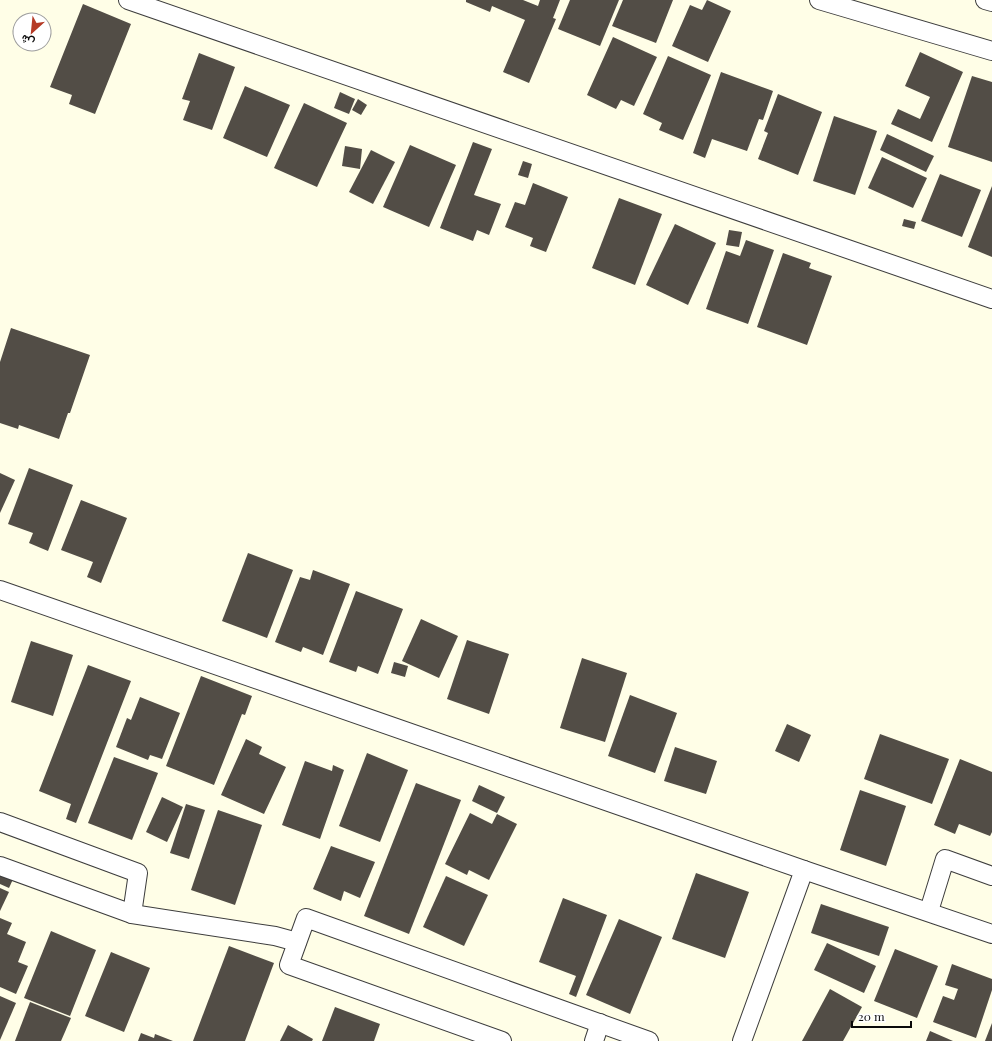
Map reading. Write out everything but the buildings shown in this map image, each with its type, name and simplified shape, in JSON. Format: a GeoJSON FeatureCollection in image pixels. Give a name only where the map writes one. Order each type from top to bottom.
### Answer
{"type":"FeatureCollection","features":[{"type":"Feature","properties":{"kind":"street"},"geometry":{"type":"LineString","coordinates":[[128,0],[992,299]]}},
{"type":"Feature","properties":{"kind":"street"},"geometry":{"type":"LineString","coordinates":[[819,0],[992,51]]}},
{"type":"Feature","properties":{"kind":"street"},"geometry":{"type":"LineString","coordinates":[[985,0],[992,2]]}},
{"type":"Feature","properties":{"kind":"street"},"geometry":{"type":"LineString","coordinates":[[0,590],[992,934]]}},
{"type":"Feature","properties":{"kind":"street"},"geometry":{"type":"LineString","coordinates":[[0,822],[138,873],[132,914]]}},
{"type":"Feature","properties":{"kind":"street"},"geometry":{"type":"LineString","coordinates":[[929,911],[945,859],[992,876]]}},
{"type":"Feature","properties":{"kind":"street"},"geometry":{"type":"LineString","coordinates":[[0,866],[132,914],[275,936],[297,942]]}},
{"type":"Feature","properties":{"kind":"street"},"geometry":{"type":"LineString","coordinates":[[742,1041],[804,870]]}},
{"type":"Feature","properties":{"kind":"street"},"geometry":{"type":"LineString","coordinates":[[502,1041],[289,965],[306,918],[649,1041]]}},
{"type":"Feature","properties":{"kind":"street"},"geometry":{"type":"LineString","coordinates":[[594,1041],[600,1023]]}}]}
